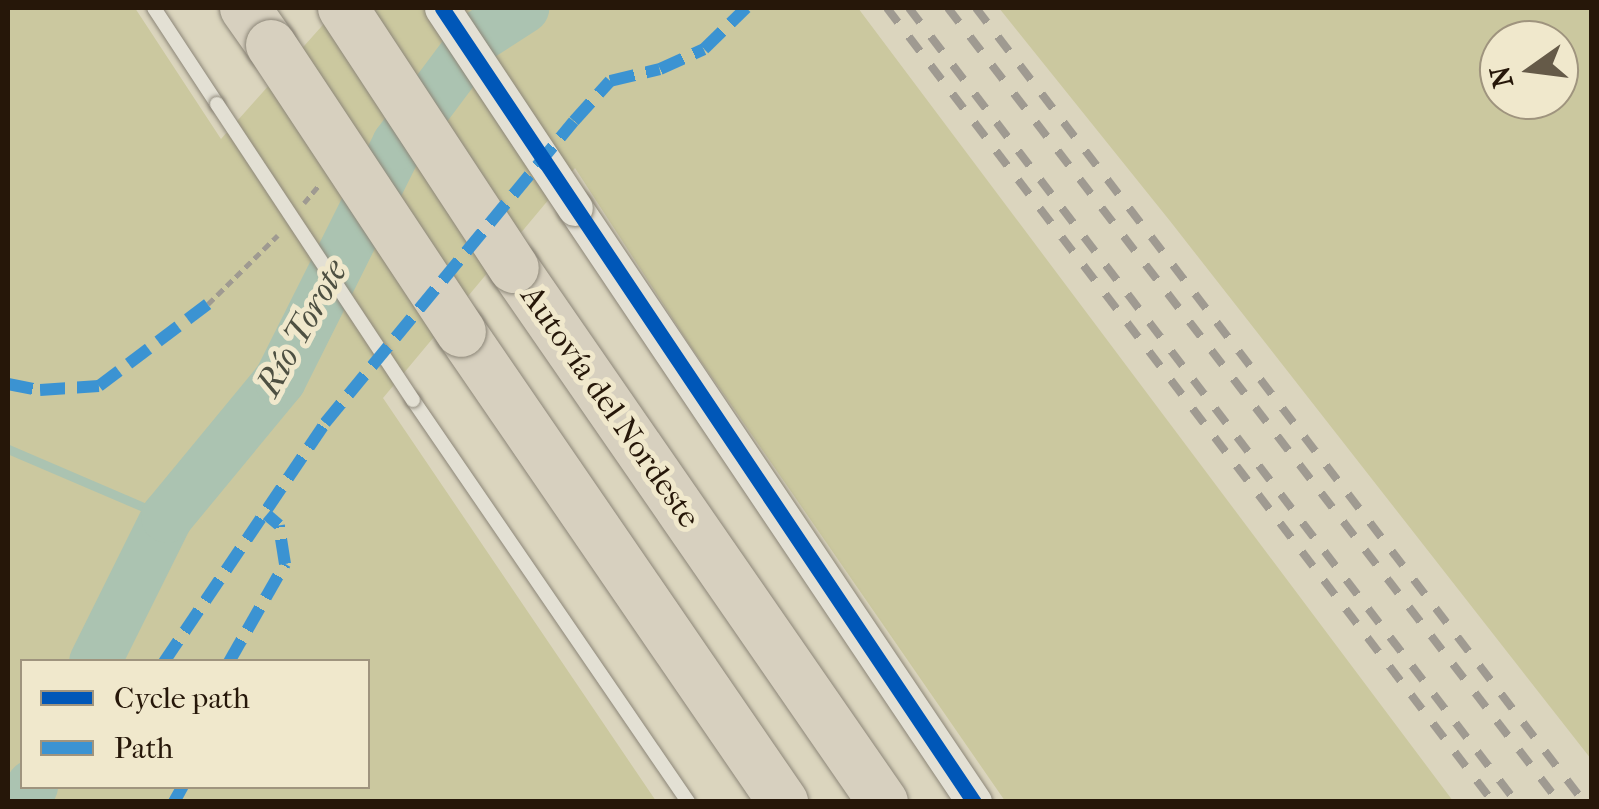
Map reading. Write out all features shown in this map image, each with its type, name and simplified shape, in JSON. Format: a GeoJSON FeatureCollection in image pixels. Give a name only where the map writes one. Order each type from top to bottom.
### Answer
{"type":"FeatureCollection","features":[{"type":"Feature","properties":{"kind":"highway","name":"Autovía del Nordeste"},"geometry":{"type":"LineString","coordinates":[[343,8],[514,268],[883,802]]}},
{"type":"Feature","properties":{"kind":"highway"},"geometry":{"type":"LineString","coordinates":[[258,26],[461,332],[783,802]]}},
{"type":"Feature","properties":{"kind":"street"},"geometry":{"type":"LineString","coordinates":[[442,8],[974,802]]}},
{"type":"Feature","properties":{"kind":"lane"},"geometry":{"type":"LineString","coordinates":[[154,8],[413,400],[688,802]]}},
{"type":"Feature","properties":{"kind":"shaded area"},"geometry":{"type":"Polygon","coordinates":[[[8,8],[135,8],[221,139],[338,8],[858,8],[1453,801],[1005,801],[689,344],[575,168],[383,398],[656,801],[8,801],[8,8]]]}},
{"type":"Feature","properties":{"kind":"shaded area"},"geometry":{"type":"Polygon","coordinates":[[[999,8],[1591,8],[1591,759],[1170,221],[999,8]]]}},
{"type":"Feature","properties":{"kind":"waterway","name":"Río Torote"},"geometry":{"type":"LineString","coordinates":[[96,659],[167,517],[280,380],[398,144],[478,37],[523,8]]}},
{"type":"Feature","properties":{"kind":"waterway"},"geometry":{"type":"LineString","coordinates":[[8,449],[167,517]]}},
{"type":"Feature","properties":{"kind":"waterway","name":"Río Torote"},"geometry":{"type":"LineString","coordinates":[[24,802],[30,789]]}},
{"type":"Feature","properties":{"kind":"railway"},"geometry":{"type":"LineString","coordinates":[[887,8],[1493,802]]}},
{"type":"Feature","properties":{"kind":"railway"},"geometry":{"type":"LineString","coordinates":[[909,8],[1516,802]]}},
{"type":"Feature","properties":{"kind":"railway"},"geometry":{"type":"LineString","coordinates":[[948,8],[1559,802]]}},
{"type":"Feature","properties":{"kind":"railway"},"geometry":{"type":"LineString","coordinates":[[976,8],[1584,802]]}},
{"type":"Feature","properties":{"kind":"marked path"},"geometry":{"type":"LineString","coordinates":[[166,659],[325,423],[574,121],[610,81],[660,69],[704,49],[746,8]]}},
{"type":"Feature","properties":{"kind":"marked path"},"geometry":{"type":"LineString","coordinates":[[8,384],[40,390],[99,386],[208,304]]}},
{"type":"Feature","properties":{"kind":"marked path"},"geometry":{"type":"LineString","coordinates":[[231,659],[285,564],[279,525],[267,515]]}},
{"type":"Feature","properties":{"kind":"marked path"},"geometry":{"type":"LineString","coordinates":[[174,802],[181,789]]}},
{"type":"Feature","properties":{"kind":"cycle path"},"geometry":{"type":"LineString","coordinates":[[442,8],[974,802]]}}]}
